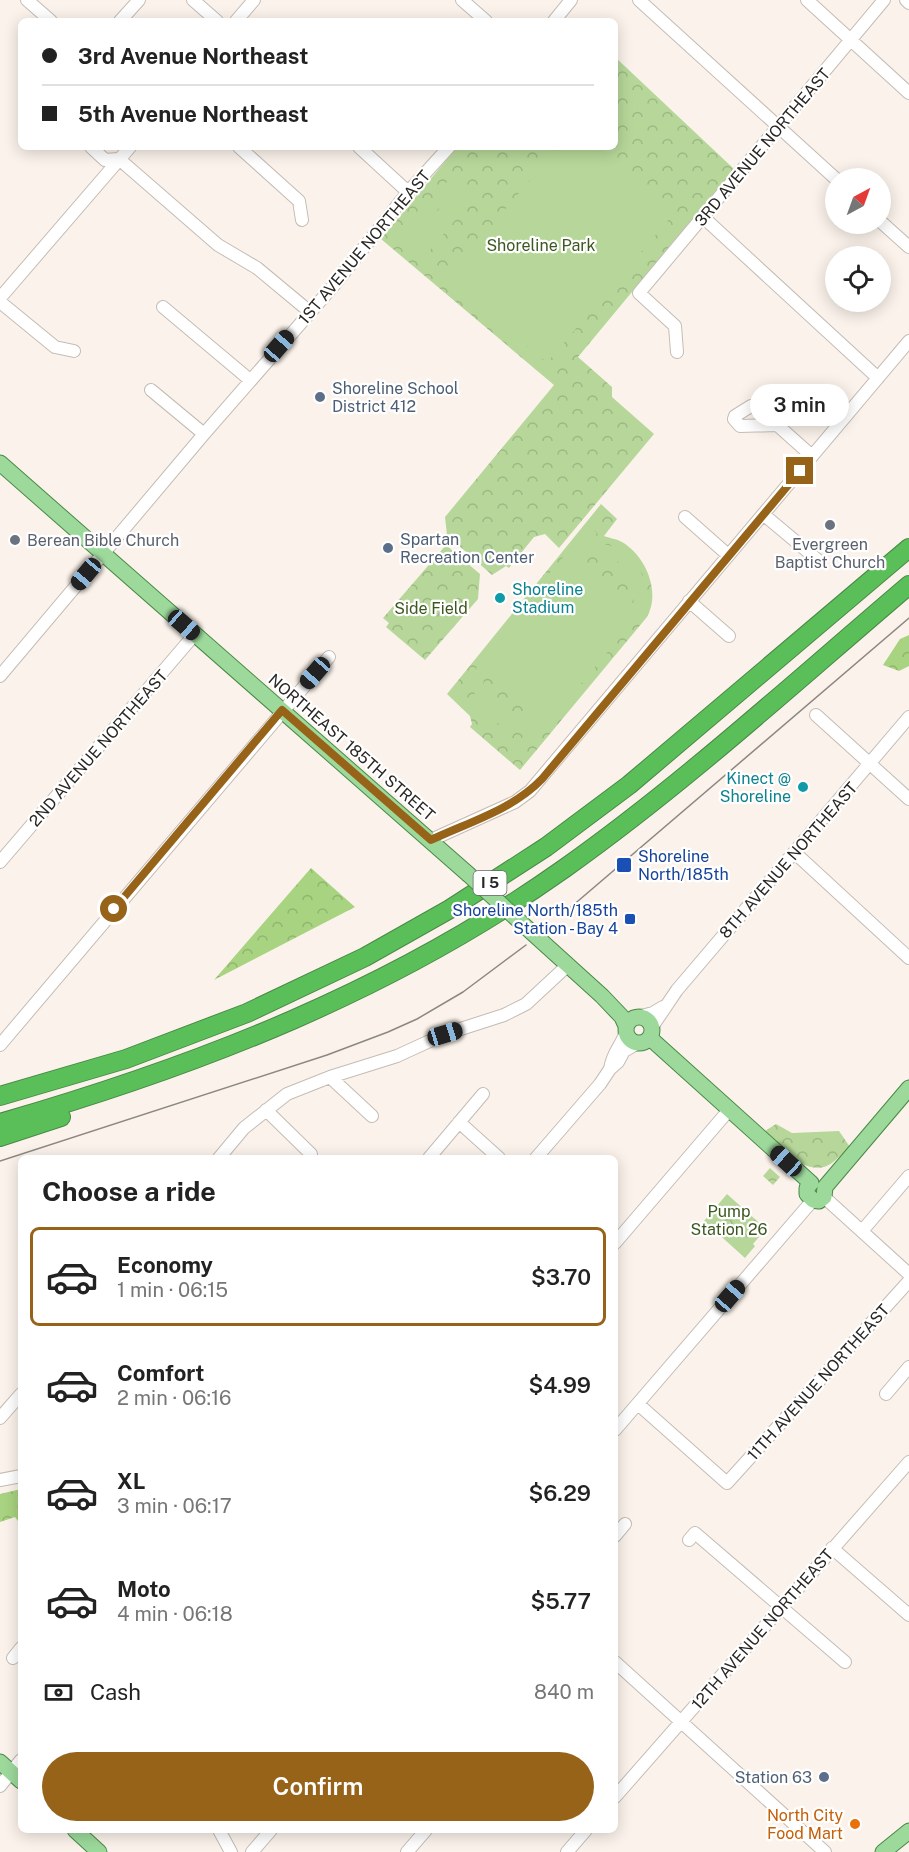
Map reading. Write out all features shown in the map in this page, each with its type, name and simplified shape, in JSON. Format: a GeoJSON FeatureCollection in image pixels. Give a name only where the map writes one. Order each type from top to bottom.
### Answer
{"type":"FeatureCollection","features":[{"type":"Feature","properties":{"kind":"highway","name":"I 5"},"geometry":{"type":"LineString","coordinates":[[0,1096],[126,1059],[237,1017],[336,972],[450,909],[546,847],[628,785],[909,548]]}},
{"type":"Feature","properties":{"kind":"highway","name":"I 5"},"geometry":{"type":"LineString","coordinates":[[0,1123],[141,1079],[234,1046],[344,997],[432,951],[563,869],[648,806],[909,585]]}},
{"type":"Feature","properties":{"kind":"highway"},"geometry":{"type":"LineString","coordinates":[[0,1137],[75,1112],[141,1079]]}},
{"type":"Feature","properties":{"kind":"main road","name":"NORTHEAST 185TH STREET"},"geometry":{"type":"LineString","coordinates":[[0,463],[431,840],[602,996],[622,1017],[639,1028],[818,1192]]}},
{"type":"Feature","properties":{"kind":"main road"},"geometry":{"type":"LineString","coordinates":[[818,1192],[909,1088]]}},
{"type":"Feature","properties":{"kind":"main road"},"geometry":{"type":"LineString","coordinates":[[883,1852],[909,1831]]}},
{"type":"Feature","properties":{"kind":"main road"},"geometry":{"type":"LineString","coordinates":[[78,1833],[99,1852]]}},
{"type":"Feature","properties":{"kind":"street"},"geometry":{"type":"LineString","coordinates":[[27,0],[48,18]]}},
{"type":"Feature","properties":{"kind":"street"},"geometry":{"type":"LineString","coordinates":[[123,18],[139,0]]}},
{"type":"Feature","properties":{"kind":"street"},"geometry":{"type":"LineString","coordinates":[[193,0],[214,18]]}},
{"type":"Feature","properties":{"kind":"street"},"geometry":{"type":"LineString","coordinates":[[239,18],[254,0]]}},
{"type":"Feature","properties":{"kind":"street"},"geometry":{"type":"LineString","coordinates":[[462,0],[483,18]]}},
{"type":"Feature","properties":{"kind":"street"},"geometry":{"type":"LineString","coordinates":[[556,18],[571,0]]}},
{"type":"Feature","properties":{"kind":"street"},"geometry":{"type":"LineString","coordinates":[[639,0],[825,169]]}},
{"type":"Feature","properties":{"kind":"street"},"geometry":{"type":"LineString","coordinates":[[807,0],[909,93]]}},
{"type":"Feature","properties":{"kind":"street","name":"3RD AVENUE NORTHEAST"},"geometry":{"type":"LineString","coordinates":[[677,352],[675,326],[639,293],[884,0]]}},
{"type":"Feature","properties":{"kind":"street"},"geometry":{"type":"LineString","coordinates":[[906,0],[909,3]]}},
{"type":"Feature","properties":{"kind":"street"},"geometry":{"type":"LineString","coordinates":[[94,150],[105,160],[119,159],[218,245],[257,268],[310,312]]}},
{"type":"Feature","properties":{"kind":"street"},"geometry":{"type":"LineString","coordinates":[[74,351],[55,347],[0,300],[127,150]]}},
{"type":"Feature","properties":{"kind":"street"},"geometry":{"type":"LineString","coordinates":[[242,150],[299,201],[302,220]]}},
{"type":"Feature","properties":{"kind":"street"},"geometry":{"type":"LineString","coordinates":[[362,150],[408,192]]}},
{"type":"Feature","properties":{"kind":"street","name":"1ST AVENUE NORTHEAST"},"geometry":{"type":"LineString","coordinates":[[0,676],[250,380],[335,284],[408,192],[447,150]]}},
{"type":"Feature","properties":{"kind":"street"},"geometry":{"type":"LineString","coordinates":[[703,217],[878,378]]}},
{"type":"Feature","properties":{"kind":"street"},"geometry":{"type":"LineString","coordinates":[[891,231],[909,247]]}},
{"type":"Feature","properties":{"kind":"street"},"geometry":{"type":"LineString","coordinates":[[163,307],[250,380]]}},
{"type":"Feature","properties":{"kind":"street"},"geometry":{"type":"LineString","coordinates":[[431,840],[515,802],[530,791],[909,341]]}},
{"type":"Feature","properties":{"kind":"street"},"geometry":{"type":"LineString","coordinates":[[152,390],[204,434]]}},
{"type":"Feature","properties":{"kind":"street"},"geometry":{"type":"LineString","coordinates":[[777,425],[812,456]]}},
{"type":"Feature","properties":{"kind":"street"},"geometry":{"type":"LineString","coordinates":[[763,514],[819,561]]}},
{"type":"Feature","properties":{"kind":"street"},"geometry":{"type":"LineString","coordinates":[[686,517],[728,555]]}},
{"type":"Feature","properties":{"kind":"street"},"geometry":{"type":"LineString","coordinates":[[689,601],[729,636]]}},
{"type":"Feature","properties":{"kind":"street","name":"2ND AVENUE NORTHEAST"},"geometry":{"type":"LineString","coordinates":[[0,862],[195,634]]}},
{"type":"Feature","properties":{"kind":"street"},"geometry":{"type":"LineString","coordinates":[[0,1045],[329,657]]}},
{"type":"Feature","properties":{"kind":"street"},"geometry":{"type":"LineString","coordinates":[[816,715],[909,799]]}},
{"type":"Feature","properties":{"kind":"street","name":"8TH AVENUE NORTHEAST"},"geometry":{"type":"LineString","coordinates":[[639,1028],[653,1013],[666,1004],[909,717]]}},
{"type":"Feature","properties":{"kind":"street"},"geometry":{"type":"LineString","coordinates":[[795,853],[909,958]]}},
{"type":"Feature","properties":{"kind":"street"},"geometry":{"type":"LineString","coordinates":[[222,1155],[244,1128],[287,1094],[330,1077],[372,1065],[445,1034],[504,1015],[526,1004],[568,965]]}},
{"type":"Feature","properties":{"kind":"street"},"geometry":{"type":"LineString","coordinates":[[539,1155],[600,1084],[610,1069],[614,1051],[622,1041],[639,1028]]}},
{"type":"Feature","properties":{"kind":"street"},"geometry":{"type":"LineString","coordinates":[[330,1077],[372,1116]]}},
{"type":"Feature","properties":{"kind":"street"},"geometry":{"type":"LineString","coordinates":[[432,1155],[483,1094]]}},
{"type":"Feature","properties":{"kind":"street"},"geometry":{"type":"LineString","coordinates":[[266,1110],[311,1154]]}},
{"type":"Feature","properties":{"kind":"street"},"geometry":{"type":"LineString","coordinates":[[618,1240],[729,1110]]}},
{"type":"Feature","properties":{"kind":"street"},"geometry":{"type":"LineString","coordinates":[[459,1122],[496,1155]]}},
{"type":"Feature","properties":{"kind":"street"},"geometry":{"type":"LineString","coordinates":[[862,1231],[909,1176]]}},
{"type":"Feature","properties":{"kind":"street"},"geometry":{"type":"LineString","coordinates":[[618,1427],[818,1192]]}},
{"type":"Feature","properties":{"kind":"street","name":"NORTHEAST 185TH STREET"},"geometry":{"type":"LineString","coordinates":[[818,1192],[909,1274]]}},
{"type":"Feature","properties":{"kind":"street","name":"11TH AVENUE NORTHEAST"},"geometry":{"type":"LineString","coordinates":[[638,1404],[728,1483],[909,1281]]}},
{"type":"Feature","properties":{"kind":"street"},"geometry":{"type":"LineString","coordinates":[[886,1394],[909,1367]]}},
{"type":"Feature","properties":{"kind":"street"},"geometry":{"type":"LineString","coordinates":[[0,1419],[18,1398]]}},
{"type":"Feature","properties":{"kind":"street","name":"12TH AVENUE NORTHEAST"},"geometry":{"type":"LineString","coordinates":[[618,1794],[909,1463]]}},
{"type":"Feature","properties":{"kind":"street"},"geometry":{"type":"LineString","coordinates":[[0,1480],[18,1477]]}},
{"type":"Feature","properties":{"kind":"street"},"geometry":{"type":"LineString","coordinates":[[618,1532],[625,1524]]}},
{"type":"Feature","properties":{"kind":"street"},"geometry":{"type":"LineString","coordinates":[[692,1536],[845,1662]]}},
{"type":"Feature","properties":{"kind":"street"},"geometry":{"type":"LineString","coordinates":[[832,1548],[909,1615]]}},
{"type":"Feature","properties":{"kind":"street"},"geometry":{"type":"LineString","coordinates":[[618,1665],[825,1852]]}},
{"type":"Feature","properties":{"kind":"street"},"geometry":{"type":"LineString","coordinates":[[0,1786],[11,1772]]}},
{"type":"Feature","properties":{"kind":"street"},"geometry":{"type":"LineString","coordinates":[[221,1833],[231,1852]]}},
{"type":"Feature","properties":{"kind":"street"},"geometry":{"type":"LineString","coordinates":[[252,1852],[268,1833]]}},
{"type":"Feature","properties":{"kind":"street"},"geometry":{"type":"LineString","coordinates":[[407,1852],[423,1833]]}},
{"type":"Feature","properties":{"kind":"street"},"geometry":{"type":"LineString","coordinates":[[567,1852],[583,1833]]}},
{"type":"Feature","properties":{"kind":"green space","name":"Shoreline Park"},"geometry":{"type":"Polygon","coordinates":[[[618,60],[734,169],[578,357],[612,387],[612,397],[654,434],[559,548],[545,534],[534,537],[509,568],[506,566],[492,575],[447,535],[445,517],[554,385],[381,239],[455,150],[618,150],[618,60]]]}},
{"type":"Feature","properties":{"kind":"green space"},"geometry":{"type":"Polygon","coordinates":[[[555,150],[595,150],[668,212],[670,218],[551,358],[544,360],[451,281],[451,275],[555,150]]]}},
{"type":"Feature","properties":{"kind":"green space"},"geometry":{"type":"Polygon","coordinates":[[[452,176],[457,181],[455,184],[457,187],[461,184],[466,189],[464,192],[467,195],[470,191],[475,196],[452,224],[446,220],[448,216],[445,214],[442,217],[437,212],[439,209],[436,206],[433,209],[428,204],[452,176]]]}},
{"type":"Feature","properties":{"kind":"green space"},"geometry":{"type":"Polygon","coordinates":[[[424,209],[430,213],[427,217],[430,220],[433,216],[439,221],[436,225],[439,227],[442,224],[448,229],[424,257],[418,253],[421,249],[418,246],[415,250],[409,245],[412,242],[409,239],[406,242],[400,238],[424,209]]]}},
{"type":"Feature","properties":{"kind":"green space"},"geometry":{"type":"Polygon","coordinates":[[[601,504],[617,519],[604,536],[620,541],[631,548],[649,575],[652,586],[651,607],[647,617],[520,770],[470,727],[472,724],[470,716],[447,694],[601,504]]]}},
{"type":"Feature","properties":{"kind":"green space"},"geometry":{"type":"Polygon","coordinates":[[[589,526],[597,533],[588,544],[617,548],[626,553],[639,567],[645,591],[643,603],[636,618],[529,746],[521,739],[529,729],[499,724],[488,717],[480,707],[475,696],[474,682],[476,668],[483,653],[589,526]],[[596,554],[579,558],[573,563],[630,611],[635,591],[629,573],[616,560],[596,554]],[[488,665],[484,691],[496,710],[506,716],[517,718],[529,717],[542,712],[488,665]]]}},
{"type":"Feature","properties":{"kind":"green space","name":"Side Field"},"geometry":{"type":"Polygon","coordinates":[[[446,545],[480,574],[478,599],[425,660],[386,627],[389,623],[383,618],[446,545]]]}},
{"type":"Feature","properties":{"kind":"green space"},"geometry":{"type":"Polygon","coordinates":[[[909,635],[909,666],[899,671],[883,665],[900,639],[909,635]]]}},
{"type":"Feature","properties":{"kind":"green space"},"geometry":{"type":"Polygon","coordinates":[[[311,868],[355,907],[214,980],[311,868]]]}},
{"type":"Feature","properties":{"kind":"green space"},"geometry":{"type":"Polygon","coordinates":[[[776,1124],[792,1133],[839,1131],[850,1147],[827,1166],[815,1168],[807,1166],[791,1156],[765,1131],[776,1124]]]}},
{"type":"Feature","properties":{"kind":"green space"},"geometry":{"type":"Polygon","coordinates":[[[770,1168],[780,1177],[773,1185],[763,1176],[770,1168]]]}},
{"type":"Feature","properties":{"kind":"green space","name":"Pump Station 26"},"geometry":{"type":"Polygon","coordinates":[[[727,1194],[766,1229],[745,1258],[704,1221],[727,1194]]]}},
{"type":"Feature","properties":{"kind":"green space"},"geometry":{"type":"Polygon","coordinates":[[[18,1490],[18,1521],[15,1517],[0,1522],[0,1494],[18,1490]]]}},
{"type":"Feature","properties":{"kind":"tram line"},"geometry":{"type":"LineString","coordinates":[[564,913],[909,618]]}},
{"type":"Feature","properties":{"kind":"tram line"},"geometry":{"type":"LineString","coordinates":[[19,1155],[327,1055],[388,1032],[417,1019],[463,992],[526,945]]}},
{"type":"Feature","properties":{"kind":"tram line"},"geometry":{"type":"LineString","coordinates":[[0,1161],[18,1155]]}},
{"type":"Feature","properties":{"kind":"place","name":"Shoreline School District 412"},"geometry":{"type":"Point","coordinates":[320,397]}},
{"type":"Feature","properties":{"kind":"place","name":"Evergreen Baptist Church"},"geometry":{"type":"Point","coordinates":[830,525]}},
{"type":"Feature","properties":{"kind":"place","name":"Berean Bible Church"},"geometry":{"type":"Point","coordinates":[15,540]}},
{"type":"Feature","properties":{"kind":"place","name":"Spartan Recreation Center"},"geometry":{"type":"Point","coordinates":[388,548]}},
{"type":"Feature","properties":{"kind":"place","name":"Shoreline Stadium"},"geometry":{"type":"Point","coordinates":[500,598]}},
{"type":"Feature","properties":{"kind":"place","name":"Kinect @ Shoreline"},"geometry":{"type":"Point","coordinates":[803,787]}},
{"type":"Feature","properties":{"kind":"place","name":"Shoreline North/185th"},"geometry":{"type":"Point","coordinates":[624,865]}},
{"type":"Feature","properties":{"kind":"place","name":"Shoreline North/185th Station - Bay 4"},"geometry":{"type":"Point","coordinates":[630,919]}},
{"type":"Feature","properties":{"kind":"place","name":"Station 63"},"geometry":{"type":"Point","coordinates":[824,1777]}},
{"type":"Feature","properties":{"kind":"place","name":"North City Food Mart"},"geometry":{"type":"Point","coordinates":[855,1824]}},
{"type":"Feature","properties":{"kind":"route"},"geometry":{"type":"LineString","coordinates":[[114,909],[282,710],[431,840],[515,802],[542,779],[800,471]]}}]}
